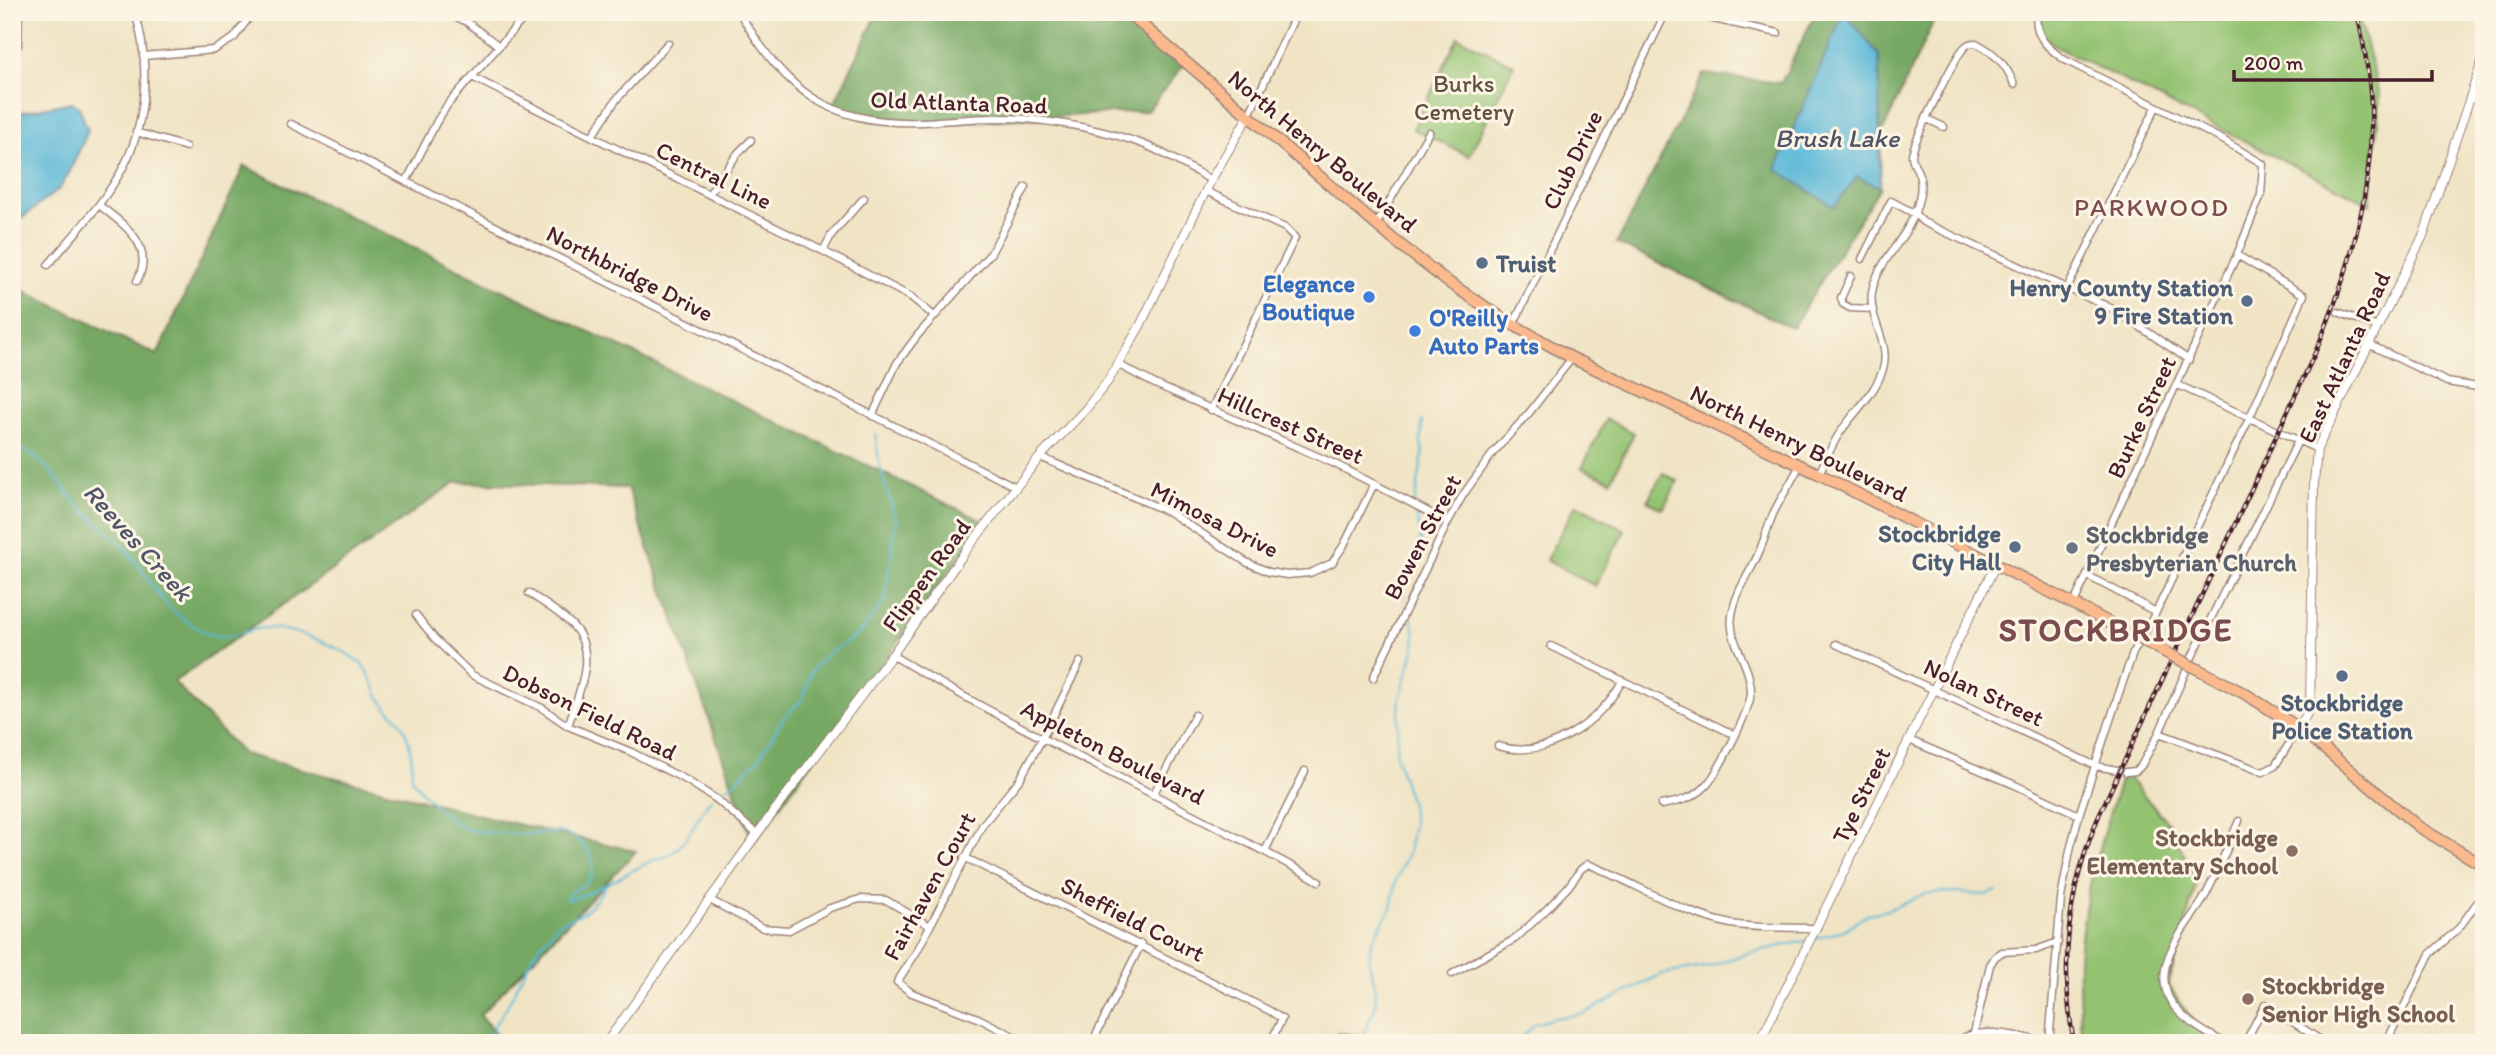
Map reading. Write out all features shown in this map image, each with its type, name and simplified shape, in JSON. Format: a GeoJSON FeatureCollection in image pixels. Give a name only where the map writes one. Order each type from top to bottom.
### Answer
{"type":"FeatureCollection","features":[{"type":"Feature","properties":{"kind":"highway","name":"North Henry Boulevard"},"geometry":{"type":"LineString","coordinates":[[1127,12],[1376,225],[1448,282],[1513,325],[1572,358],[1819,474],[2247,695],[2299,728],[2419,827],[2484,866]]}},
{"type":"Feature","properties":{"kind":"street"},"geometry":{"type":"LineString","coordinates":[[18,45],[19,12]]}},
{"type":"Feature","properties":{"kind":"street"},"geometry":{"type":"LineString","coordinates":[[48,265],[99,205],[120,172],[136,132],[145,82],[135,12]]}},
{"type":"Feature","properties":{"kind":"street"},"geometry":{"type":"LineString","coordinates":[[143,56],[214,50],[234,38],[253,12]]}},
{"type":"Feature","properties":{"kind":"street"},"geometry":{"type":"LineString","coordinates":[[446,12],[467,22],[499,46]]}},
{"type":"Feature","properties":{"kind":"street"},"geometry":{"type":"LineString","coordinates":[[406,182],[437,121],[529,12]]}},
{"type":"Feature","properties":{"kind":"street","name":"Old Atlanta Road"},"geometry":{"type":"LineString","coordinates":[[739,12],[771,60],[801,89],[839,112],[855,117],[897,122],[1026,119],[1094,131],[1147,146],[1211,180]]}},
{"type":"Feature","properties":{"kind":"street"},"geometry":{"type":"LineString","coordinates":[[1249,115],[1297,12]]}},
{"type":"Feature","properties":{"kind":"street","name":"Club Drive"},"geometry":{"type":"LineString","coordinates":[[1513,325],[1666,12]]}},
{"type":"Feature","properties":{"kind":"street"},"geometry":{"type":"LineString","coordinates":[[1681,12],[1778,33]]}},
{"type":"Feature","properties":{"kind":"street"},"geometry":{"type":"LineString","coordinates":[[2037,12],[2039,35],[2048,48],[2064,60],[2156,107],[2068,287]]}},
{"type":"Feature","properties":{"kind":"street"},"geometry":{"type":"LineString","coordinates":[[592,136],[616,100],[668,43]]}},
{"type":"Feature","properties":{"kind":"street"},"geometry":{"type":"LineString","coordinates":[[1819,474],[1841,431],[1868,397],[1883,369],[1886,354],[1872,309],[1872,290],[1877,276],[1915,214],[1921,186],[1912,155],[1917,136],[1967,45],[1976,43],[1998,57],[2007,67],[2014,84]]}},
{"type":"Feature","properties":{"kind":"street","name":"East Atlanta Road"},"geometry":{"type":"LineString","coordinates":[[2299,728],[2310,708],[2317,449],[2424,234],[2484,56]]}},
{"type":"Feature","properties":{"kind":"street","name":"Central Line"},"geometry":{"type":"LineString","coordinates":[[472,77],[823,251],[911,298],[934,316]]}},
{"type":"Feature","properties":{"kind":"street"},"geometry":{"type":"LineString","coordinates":[[2470,96],[2484,103]]}},
{"type":"Feature","properties":{"kind":"street","name":"Burke Street"},"geometry":{"type":"LineString","coordinates":[[2073,605],[2178,385],[2261,195],[2263,164],[2223,140],[2156,107]]}},
{"type":"Feature","properties":{"kind":"street","name":"Flippen Road"},"geometry":{"type":"LineString","coordinates":[[606,1043],[967,549],[1040,457],[1108,382],[1140,326],[1211,180],[1249,115]]}},
{"type":"Feature","properties":{"kind":"street"},"geometry":{"type":"LineString","coordinates":[[1927,119],[1944,127]]}},
{"type":"Feature","properties":{"kind":"street","name":"Northbridge Drive"},"geometry":{"type":"LineString","coordinates":[[291,124],[1016,487]]}},
{"type":"Feature","properties":{"kind":"street"},"geometry":{"type":"LineString","coordinates":[[136,132],[186,147]]}},
{"type":"Feature","properties":{"kind":"street"},"geometry":{"type":"LineString","coordinates":[[1376,225],[1429,132]]}},
{"type":"Feature","properties":{"kind":"street"},"geometry":{"type":"LineString","coordinates":[[709,194],[738,153],[751,140]]}},
{"type":"Feature","properties":{"kind":"street"},"geometry":{"type":"LineString","coordinates":[[872,416],[897,363],[934,316],[991,253],[1026,187]]}},
{"type":"Feature","properties":{"kind":"street"},"geometry":{"type":"LineString","coordinates":[[1206,191],[1285,228],[1294,239],[1210,410]]}},
{"type":"Feature","properties":{"kind":"street"},"geometry":{"type":"LineString","coordinates":[[823,251],[832,234],[864,198]]}},
{"type":"Feature","properties":{"kind":"street"},"geometry":{"type":"LineString","coordinates":[[1862,259],[1891,201],[1915,214],[1923,222],[2068,287],[2125,316],[2189,360]]}},
{"type":"Feature","properties":{"kind":"street"},"geometry":{"type":"LineString","coordinates":[[99,205],[130,229],[142,249],[143,270],[137,281]]}},
{"type":"Feature","properties":{"kind":"street"},"geometry":{"type":"LineString","coordinates":[[1956,1043],[1974,1033],[1992,1032],[2051,1043],[2061,898],[2078,815],[2133,653],[2156,612],[2249,419],[2304,295],[2237,255]]}},
{"type":"Feature","properties":{"kind":"street"},"geometry":{"type":"LineString","coordinates":[[1851,276],[1841,298],[1843,304],[1850,308],[1872,309]]}},
{"type":"Feature","properties":{"kind":"street"},"geometry":{"type":"LineString","coordinates":[[2338,312],[2378,327]]}},
{"type":"Feature","properties":{"kind":"street"},"geometry":{"type":"LineString","coordinates":[[2368,344],[2447,382],[2484,388]]}},
{"type":"Feature","properties":{"kind":"street","name":"Bowen Street"},"geometry":{"type":"LineString","coordinates":[[1373,678],[1463,495],[1493,453],[1530,414],[1572,358]]}},
{"type":"Feature","properties":{"kind":"street","name":"Hillcrest Street"},"geometry":{"type":"LineString","coordinates":[[1118,364],[1210,410],[1335,464],[1448,522]]}},
{"type":"Feature","properties":{"kind":"street"},"geometry":{"type":"LineString","coordinates":[[2178,385],[2317,449]]}},
{"type":"Feature","properties":{"kind":"street"},"geometry":{"type":"LineString","coordinates":[[2126,772],[2136,771],[2142,764],[2159,733],[2204,633],[2298,441]]}},
{"type":"Feature","properties":{"kind":"street","name":"Mimosa Drive"},"geometry":{"type":"LineString","coordinates":[[1040,457],[1169,512],[1246,562],[1269,572],[1287,575],[1310,573],[1332,563],[1344,545],[1374,484]]}},
{"type":"Feature","properties":{"kind":"street"},"geometry":{"type":"LineString","coordinates":[[1661,805],[1682,802],[1706,787],[1735,735],[1748,705],[1751,693],[1748,670],[1734,642],[1732,613],[1775,511],[1800,465]]}},
{"type":"Feature","properties":{"kind":"street","name":"Tye Street"},"geometry":{"type":"LineString","coordinates":[[1759,1043],[1996,564]]}},
{"type":"Feature","properties":{"kind":"street"},"geometry":{"type":"LineString","coordinates":[[2088,576],[2156,612]]}},
{"type":"Feature","properties":{"kind":"street"},"geometry":{"type":"LineString","coordinates":[[529,593],[575,627],[585,647],[584,674],[568,726]]}},
{"type":"Feature","properties":{"kind":"street","name":"Dobson Field Road"},"geometry":{"type":"LineString","coordinates":[[416,615],[435,639],[471,675],[542,708],[568,726],[631,752],[686,780],[716,799],[757,834]]}},
{"type":"Feature","properties":{"kind":"street","name":"Nolan Street"},"geometry":{"type":"LineString","coordinates":[[1836,644],[2096,766],[2117,770]]}},
{"type":"Feature","properties":{"kind":"street"},"geometry":{"type":"LineString","coordinates":[[1550,646],[1735,735]]}},
{"type":"Feature","properties":{"kind":"street","name":"Appleton Boulevard"},"geometry":{"type":"LineString","coordinates":[[892,655],[1042,739],[1319,881]]}},
{"type":"Feature","properties":{"kind":"street","name":"Fairhaven Court"},"geometry":{"type":"LineString","coordinates":[[1027,1043],[978,1018],[912,993],[897,982],[930,926],[983,824],[1020,779],[1080,662]]}},
{"type":"Feature","properties":{"kind":"street"},"geometry":{"type":"LineString","coordinates":[[1498,746],[1517,750],[1533,749],[1558,742],[1600,711],[1614,696],[1622,681]]}},
{"type":"Feature","properties":{"kind":"street"},"geometry":{"type":"LineString","coordinates":[[1153,795],[1195,715]]}},
{"type":"Feature","properties":{"kind":"street"},"geometry":{"type":"LineString","coordinates":[[2159,733],[2263,772],[2275,766],[2299,728]]}},
{"type":"Feature","properties":{"kind":"street"},"geometry":{"type":"LineString","coordinates":[[1909,740],[2078,815]]}},
{"type":"Feature","properties":{"kind":"street"},"geometry":{"type":"LineString","coordinates":[[1265,851],[1305,771]]}},
{"type":"Feature","properties":{"kind":"street"},"geometry":{"type":"LineString","coordinates":[[2226,1043],[2205,1031],[2171,1002],[2164,989],[2163,976],[2173,946],[2202,902],[2239,821]]}},
{"type":"Feature","properties":{"kind":"street","name":"Sheffield Court"},"geometry":{"type":"LineString","coordinates":[[964,857],[1141,944],[1247,998],[1282,1019],[1270,1043]]}},
{"type":"Feature","properties":{"kind":"street"},"geometry":{"type":"LineString","coordinates":[[1452,974],[1515,939],[1546,910],[1587,864],[1693,913],[1733,924],[1817,928]]}},
{"type":"Feature","properties":{"kind":"street"},"geometry":{"type":"LineString","coordinates":[[2386,1043],[2430,954],[2459,928],[2484,893]]}},
{"type":"Feature","properties":{"kind":"street"},"geometry":{"type":"LineString","coordinates":[[710,900],[763,928],[789,930],[830,908],[860,899],[886,900],[930,926]]}},
{"type":"Feature","properties":{"kind":"street"},"geometry":{"type":"LineString","coordinates":[[1974,1033],[1990,965],[1995,957],[2002,952],[2022,953],[2058,942]]}},
{"type":"Feature","properties":{"kind":"street"},"geometry":{"type":"LineString","coordinates":[[1092,1043],[1141,944]]}},
{"type":"Feature","properties":{"kind":"street"},"geometry":{"type":"LineString","coordinates":[[2245,1043],[2265,1004],[2325,1043]]}},
{"type":"Feature","properties":{"kind":"green space"},"geometry":{"type":"Polygon","coordinates":[[[878,12],[1119,12],[1183,66],[1147,111],[938,124],[872,121],[833,106],[878,12]]]}},
{"type":"Feature","properties":{"kind":"green space"},"geometry":{"type":"Polygon","coordinates":[[[1816,12],[1938,12],[1881,135],[1880,187],[1792,328],[1617,243],[1704,74],[1781,83],[1816,12]]]}},
{"type":"Feature","properties":{"kind":"green space"},"geometry":{"type":"Polygon","coordinates":[[[2041,12],[2357,12],[2380,95],[2370,204],[2057,47],[2043,36],[2041,12]]]}},
{"type":"Feature","properties":{"kind":"green space","name":"Burks Cemetery"},"geometry":{"type":"Polygon","coordinates":[[[1458,37],[1514,65],[1469,156],[1413,129],[1458,37]]]}},
{"type":"Feature","properties":{"kind":"green space"},"geometry":{"type":"Polygon","coordinates":[[[244,166],[985,522],[753,843],[627,488],[456,482],[174,682],[243,754],[512,823],[636,851],[480,1015],[503,1043],[12,1043],[12,285],[157,355],[244,166]]]}},
{"type":"Feature","properties":{"kind":"green space"},"geometry":{"type":"Polygon","coordinates":[[[1606,419],[1634,433],[1611,481],[1582,468],[1606,419]]]}},
{"type":"Feature","properties":{"kind":"green space"},"geometry":{"type":"Polygon","coordinates":[[[1663,473],[1678,481],[1663,509],[1647,501],[1663,473]]]}},
{"type":"Feature","properties":{"kind":"green space"},"geometry":{"type":"Polygon","coordinates":[[[1576,504],[1625,530],[1595,586],[1546,560],[1576,504]]]}},
{"type":"Feature","properties":{"kind":"green space"},"geometry":{"type":"Polygon","coordinates":[[[2123,772],[2169,824],[2197,881],[2168,985],[2209,1043],[2081,1043],[2079,962],[2084,914],[2101,842],[2123,772]]]}},
{"type":"Feature","properties":{"kind":"green space"},"geometry":{"type":"Polygon","coordinates":[[[1336,1033],[1470,1043],[1330,1043],[1336,1033]]]}},
{"type":"Feature","properties":{"kind":"water","name":"Brush Lake"},"geometry":{"type":"Polygon","coordinates":[[[1844,12],[1879,55],[1880,187],[1857,177],[1834,207],[1776,169],[1844,12]]]}},
{"type":"Feature","properties":{"kind":"water"},"geometry":{"type":"Polygon","coordinates":[[[72,102],[79,107],[88,131],[69,173],[60,188],[12,226],[12,114],[72,102]]]}},
{"type":"Feature","properties":{"kind":"waterway"},"geometry":{"type":"LineString","coordinates":[[1415,502],[1423,453],[1422,421]]}},
{"type":"Feature","properties":{"kind":"waterway"},"geometry":{"type":"LineString","coordinates":[[715,795],[758,760],[784,717],[802,700],[812,670],[828,653],[852,639],[866,626],[885,600],[896,520],[880,467],[875,433]]}},
{"type":"Feature","properties":{"kind":"waterway","name":"Reeves Creek"},"geometry":{"type":"LineString","coordinates":[[12,445],[43,463],[81,508],[123,546],[170,607],[190,624],[219,636],[261,628],[288,631],[331,646],[355,659],[363,666],[383,703],[405,732],[411,756],[411,779],[452,820],[467,829],[491,833],[558,832],[572,836],[584,846],[593,866],[588,881],[569,894],[566,898],[569,900],[674,852],[688,836],[711,799]]}},
{"type":"Feature","properties":{"kind":"waterway"},"geometry":{"type":"LineString","coordinates":[[1405,600],[1402,584],[1421,544],[1415,509]]}},
{"type":"Feature","properties":{"kind":"waterway"},"geometry":{"type":"LineString","coordinates":[[1359,1043],[1376,1000],[1369,962],[1371,942],[1391,908],[1396,880],[1408,853],[1413,824],[1411,804],[1396,757],[1400,698],[1414,651],[1415,632],[1411,616]]}},
{"type":"Feature","properties":{"kind":"waterway","name":"Reeves Creek"},"geometry":{"type":"LineString","coordinates":[[493,1043],[491,1033],[495,1024],[533,955],[558,924],[584,912],[606,885]]}},
{"type":"Feature","properties":{"kind":"waterway"},"geometry":{"type":"LineString","coordinates":[[1814,939],[1844,930],[1868,914],[1888,910],[1924,894],[1943,892],[1985,895],[1997,891]]}},
{"type":"Feature","properties":{"kind":"waterway"},"geometry":{"type":"LineString","coordinates":[[1482,1043],[1521,1038],[1535,1024],[1583,1014],[1662,974],[1711,966],[1748,953],[1805,941]]}},
{"type":"Feature","properties":{"kind":"railway"},"geometry":{"type":"LineString","coordinates":[[2074,1043],[2067,984],[2069,926],[2080,869],[2089,841],[2315,353],[2354,244],[2366,188],[2371,115],[2368,71],[2357,12]]}},
{"type":"Feature","properties":{"kind":"place","name":"Truist"},"geometry":{"type":"Point","coordinates":[1482,263]}},
{"type":"Feature","properties":{"kind":"place","name":"Elegance Boutique"},"geometry":{"type":"Point","coordinates":[1369,297]}},
{"type":"Feature","properties":{"kind":"place","name":"Henry County Station 9 Fire Station"},"geometry":{"type":"Point","coordinates":[2247,301]}},
{"type":"Feature","properties":{"kind":"place","name":"O'Reilly Auto Parts"},"geometry":{"type":"Point","coordinates":[1415,331]}},
{"type":"Feature","properties":{"kind":"place","name":"Stockbridge City Hall"},"geometry":{"type":"Point","coordinates":[2015,547]}},
{"type":"Feature","properties":{"kind":"place","name":"Stockbridge Presbyterian Church"},"geometry":{"type":"Point","coordinates":[2072,548]}},
{"type":"Feature","properties":{"kind":"place","name":"Stockbridge Police Station"},"geometry":{"type":"Point","coordinates":[2342,676]}},
{"type":"Feature","properties":{"kind":"place","name":"Stockbridge Elementary School"},"geometry":{"type":"Point","coordinates":[2292,851]}},
{"type":"Feature","properties":{"kind":"place","name":"Stockbridge Senior High School"},"geometry":{"type":"Point","coordinates":[2248,999]}},
{"type":"Feature","properties":{"kind":"district","name":"PARKWOOD"},"geometry":{"type":"Point","coordinates":[2152,207]}},
{"type":"Feature","properties":{"kind":"district","name":"STOCKBRIDGE"},"geometry":{"type":"Point","coordinates":[2116,630]}}]}
